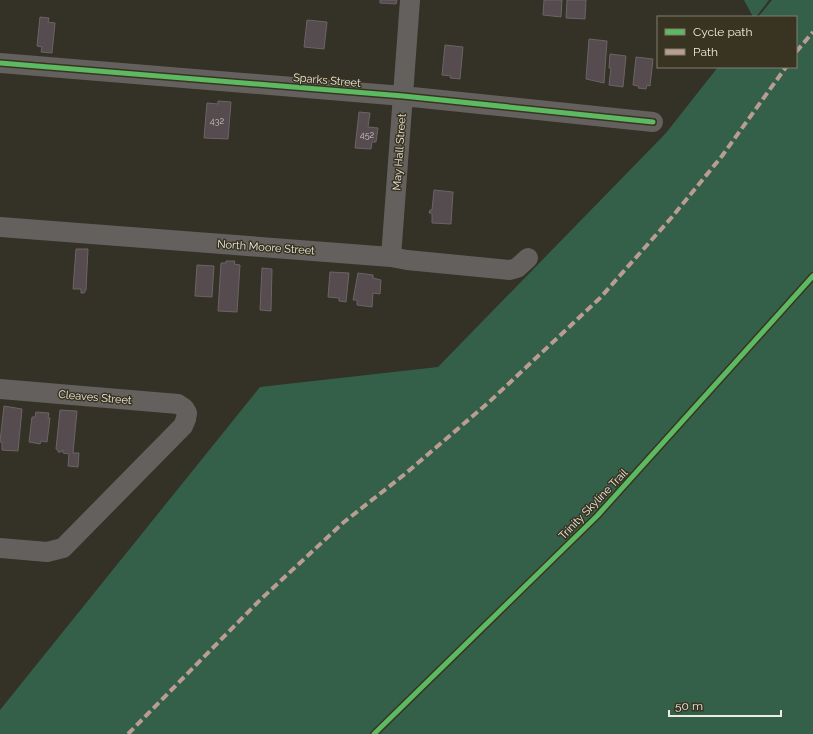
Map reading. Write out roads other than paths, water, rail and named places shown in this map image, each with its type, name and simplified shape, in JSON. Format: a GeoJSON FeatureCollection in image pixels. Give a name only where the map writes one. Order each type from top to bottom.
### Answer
{"type":"FeatureCollection","features":[{"type":"Feature","properties":{"kind":"street","name":"May Hall Street"},"geometry":{"type":"LineString","coordinates":[[391,257],[410,0]]}},
{"type":"Feature","properties":{"kind":"street","name":"Sparks Street"},"geometry":{"type":"LineString","coordinates":[[0,64],[403,96],[653,122]]}},
{"type":"Feature","properties":{"kind":"street","name":"North Moore Street"},"geometry":{"type":"LineString","coordinates":[[0,227],[391,257],[407,260],[510,270],[517,268],[528,258]]}},
{"type":"Feature","properties":{"kind":"street","name":"Cleaves Street"},"geometry":{"type":"LineString","coordinates":[[0,388],[178,404],[187,412],[183,426],[63,548],[47,552],[0,548]]}}]}
